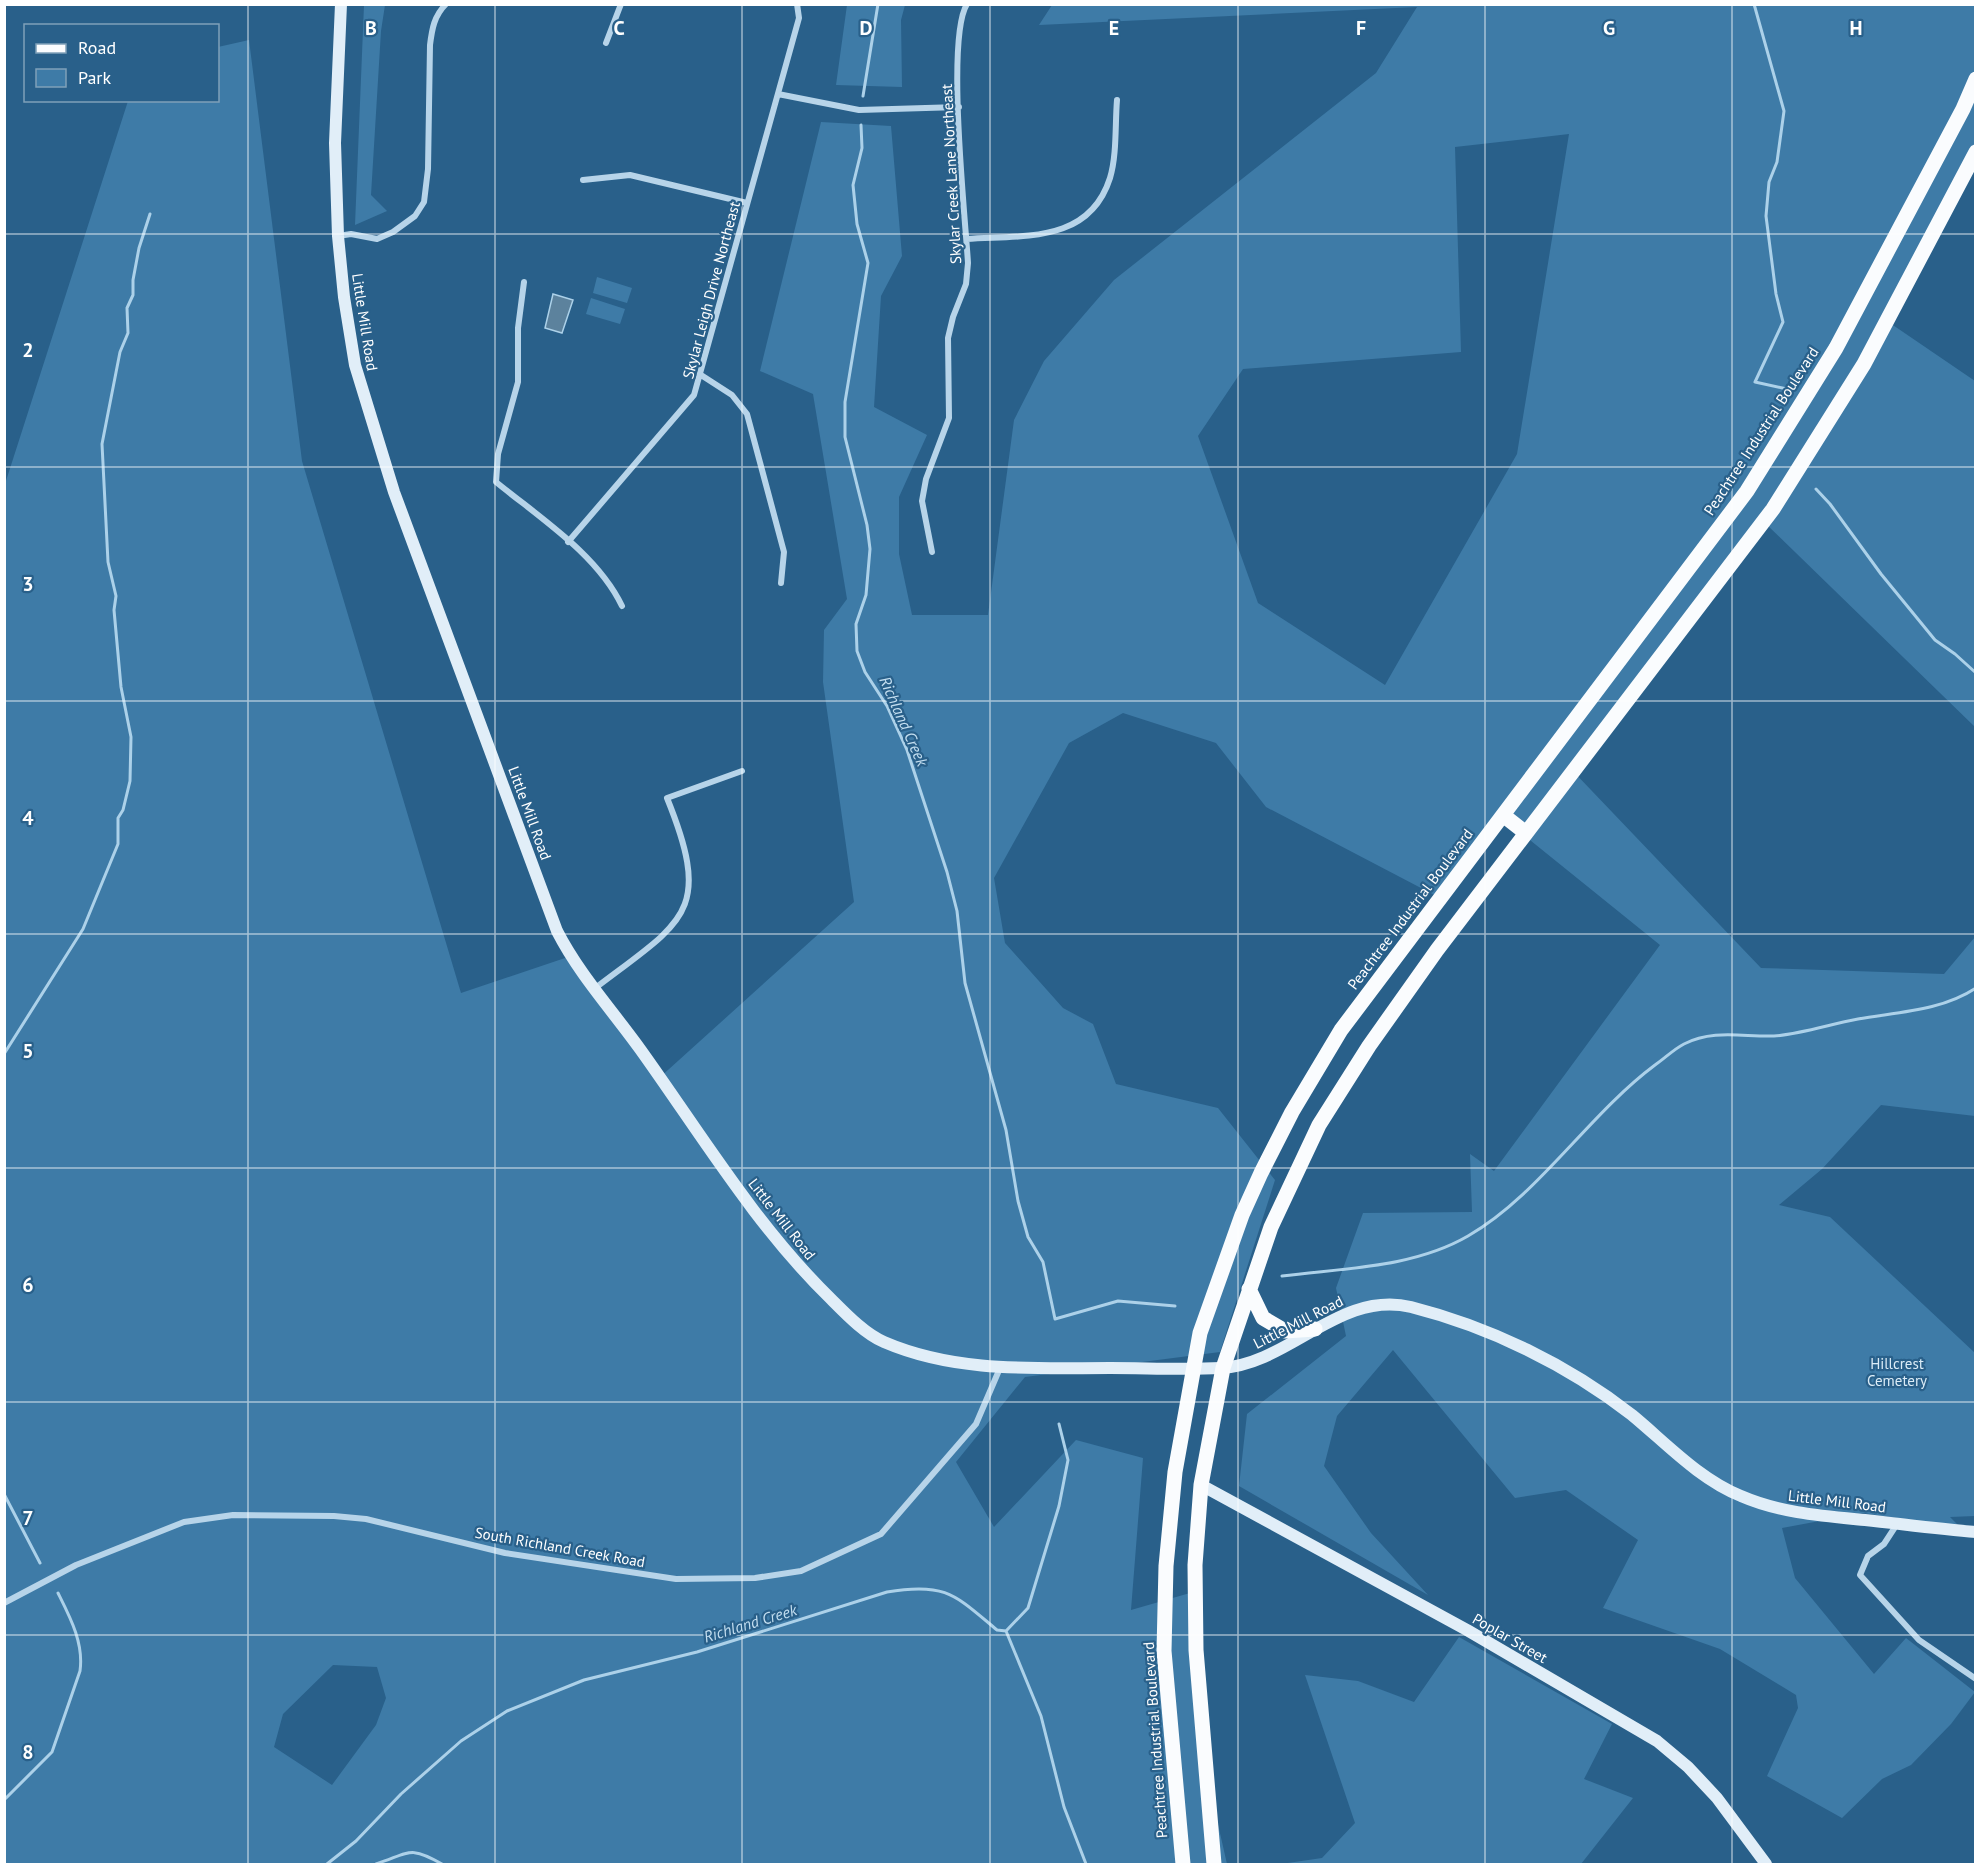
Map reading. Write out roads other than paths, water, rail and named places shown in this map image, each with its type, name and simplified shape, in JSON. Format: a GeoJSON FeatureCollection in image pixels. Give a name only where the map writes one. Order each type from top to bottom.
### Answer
{"type":"FeatureCollection","features":[{"type":"Feature","properties":{"kind":"main road","name":"Peachtree Industrial Boulevard"},"geometry":{"type":"LineString","coordinates":[[1183,1864],[1164,1651],[1166,1566],[1175,1472],[1200,1333],[1242,1215],[1292,1112],[1341,1030],[1747,491],[1836,348],[1963,109],[1976,79]]}},
{"type":"Feature","properties":{"kind":"main road"},"geometry":{"type":"LineString","coordinates":[[1214,1864],[1196,1650],[1195,1565],[1202,1485],[1223,1368],[1271,1227],[1319,1125],[1369,1046],[1437,950],[1773,509],[1864,364],[1976,152]]}},
{"type":"Feature","properties":{"kind":"main road"},"geometry":{"type":"LineString","coordinates":[[1503,815],[1526,833]]}},
{"type":"Feature","properties":{"kind":"main road"},"geometry":{"type":"LineString","coordinates":[[1249,1288],[1263,1318],[1285,1331],[1315,1329]]}},
{"type":"Feature","properties":{"kind":"street","name":"Little Mill Road"},"geometry":{"type":"LineString","coordinates":[[341,4],[335,143],[338,236],[344,297],[355,365],[394,492],[557,932],[573,963],[594,988],[756,1213],[810,1278],[847,1314],[880,1341],[945,1362],[1000,1368],[1193,1366],[1223,1368],[1258,1360],[1315,1329],[1364,1307],[1405,1306],[1442,1316],[1548,1360],[1581,1378],[1714,1483],[1740,1496],[1782,1510],[1976,1532]]}},
{"type":"Feature","properties":{"kind":"street"},"geometry":{"type":"LineString","coordinates":[[338,236],[351,234],[377,239],[393,232],[415,216],[424,202],[428,169],[430,45],[433,26],[439,11],[446,4]]}},
{"type":"Feature","properties":{"kind":"street"},"geometry":{"type":"LineString","coordinates":[[606,43],[621,4]]}},
{"type":"Feature","properties":{"kind":"street","name":"Skylar Leigh Drive Northeast"},"geometry":{"type":"LineString","coordinates":[[568,542],[694,395],[799,18],[797,4]]}},
{"type":"Feature","properties":{"kind":"street","name":"Skylar Creek Lane Northeast"},"geometry":{"type":"LineString","coordinates":[[932,552],[922,501],[926,479],[948,418],[948,338],[953,317],[966,284],[967,239],[959,106],[958,33],[962,12],[967,4]]}},
{"type":"Feature","properties":{"kind":"street"},"geometry":{"type":"LineString","coordinates":[[778,94],[859,110],[959,106]]}},
{"type":"Feature","properties":{"kind":"street"},"geometry":{"type":"LineString","coordinates":[[967,239],[1060,232],[1078,222],[1099,204],[1110,176],[1117,100]]}},
{"type":"Feature","properties":{"kind":"street"},"geometry":{"type":"LineString","coordinates":[[583,180],[630,175],[747,203]]}},
{"type":"Feature","properties":{"kind":"street"},"geometry":{"type":"LineString","coordinates":[[524,282],[518,327],[519,382],[498,454],[496,482],[568,542],[612,584],[622,606]]}},
{"type":"Feature","properties":{"kind":"street"},"geometry":{"type":"LineString","coordinates":[[701,375],[732,395],[747,414],[784,552],[781,583]]}},
{"type":"Feature","properties":{"kind":"street"},"geometry":{"type":"LineString","coordinates":[[594,988],[666,933],[685,905],[690,889],[687,853],[667,798],[742,771]]}},
{"type":"Feature","properties":{"kind":"street","name":"South Richland Creek Road"},"geometry":{"type":"LineString","coordinates":[[4,1603],[76,1564],[184,1522],[232,1515],[334,1516],[366,1519],[505,1553],[676,1579],[755,1578],[801,1571],[881,1534],[976,1424],[1000,1368]]}},
{"type":"Feature","properties":{"kind":"street","name":"Poplar Street"},"geometry":{"type":"LineString","coordinates":[[1202,1485],[1467,1630],[1657,1741],[1688,1767],[1718,1798],[1766,1864]]}},
{"type":"Feature","properties":{"kind":"street"},"geometry":{"type":"LineString","coordinates":[[1897,1524],[1884,1544],[1868,1556],[1860,1575],[1919,1640],[1976,1678]]}},
{"type":"Feature","properties":{"kind":"waterway","name":"Richland Creek"},"geometry":{"type":"LineString","coordinates":[[863,96],[878,4]]}},
{"type":"Feature","properties":{"kind":"waterway"},"geometry":{"type":"LineString","coordinates":[[1754,4],[1784,111],[1777,162],[1769,182],[1766,216],[1776,294],[1783,322],[1755,382],[1787,389]]}},
{"type":"Feature","properties":{"kind":"waterway","name":"Richland Creek"},"geometry":{"type":"LineString","coordinates":[[861,125],[862,148],[853,185],[857,224],[868,263],[845,402],[845,437],[867,525],[870,549],[866,595],[856,624],[857,651],[865,672],[887,706],[907,750],[947,872],[957,911],[965,983],[1006,1130],[1018,1201],[1028,1237],[1043,1262],[1055,1319],[1118,1301],[1175,1306]]}},
{"type":"Feature","properties":{"kind":"waterway"},"geometry":{"type":"LineString","coordinates":[[4,1054],[83,929],[118,844],[118,818],[123,810],[130,781],[131,737],[121,687],[114,610],[116,596],[108,562],[102,444],[120,352],[128,333],[127,308],[133,295],[133,280],[139,248],[150,214]]}},
{"type":"Feature","properties":{"kind":"waterway"},"geometry":{"type":"LineString","coordinates":[[1816,489],[1935,640],[1976,673]]}},
{"type":"Feature","properties":{"kind":"waterway"},"geometry":{"type":"LineString","coordinates":[[1282,1276],[1401,1261],[1447,1247],[1468,1236],[1493,1219],[1540,1178],[1631,1085],[1677,1049],[1695,1039],[1717,1035],[1774,1036],[1795,1033],[1934,1006],[1963,996],[1976,988]]}},
{"type":"Feature","properties":{"kind":"waterway","name":"Richland Creek"},"geometry":{"type":"LineString","coordinates":[[327,1864],[356,1841],[401,1794],[461,1741],[507,1711],[584,1680],[697,1652],[887,1592],[907,1589],[937,1590],[948,1594],[997,1630],[1006,1631],[1028,1608],[1059,1506],[1068,1460],[1059,1424]]}},
{"type":"Feature","properties":{"kind":"waterway"},"geometry":{"type":"LineString","coordinates":[[4,1494],[40,1563]]}},
{"type":"Feature","properties":{"kind":"waterway"},"geometry":{"type":"LineString","coordinates":[[4,1800],[52,1752],[80,1671],[78,1640],[58,1593]]}},
{"type":"Feature","properties":{"kind":"waterway"},"geometry":{"type":"LineString","coordinates":[[1006,1631],[1041,1716],[1064,1807],[1086,1864]]}},
{"type":"Feature","properties":{"kind":"waterway"},"geometry":{"type":"LineString","coordinates":[[376,1864],[409,1853],[423,1854],[442,1864]]}},
{"type":"Feature","properties":{"kind":"park label","name":"Hillcrest Cemetery"},"geometry":{"type":"Point","coordinates":[1897,1372]}}]}
